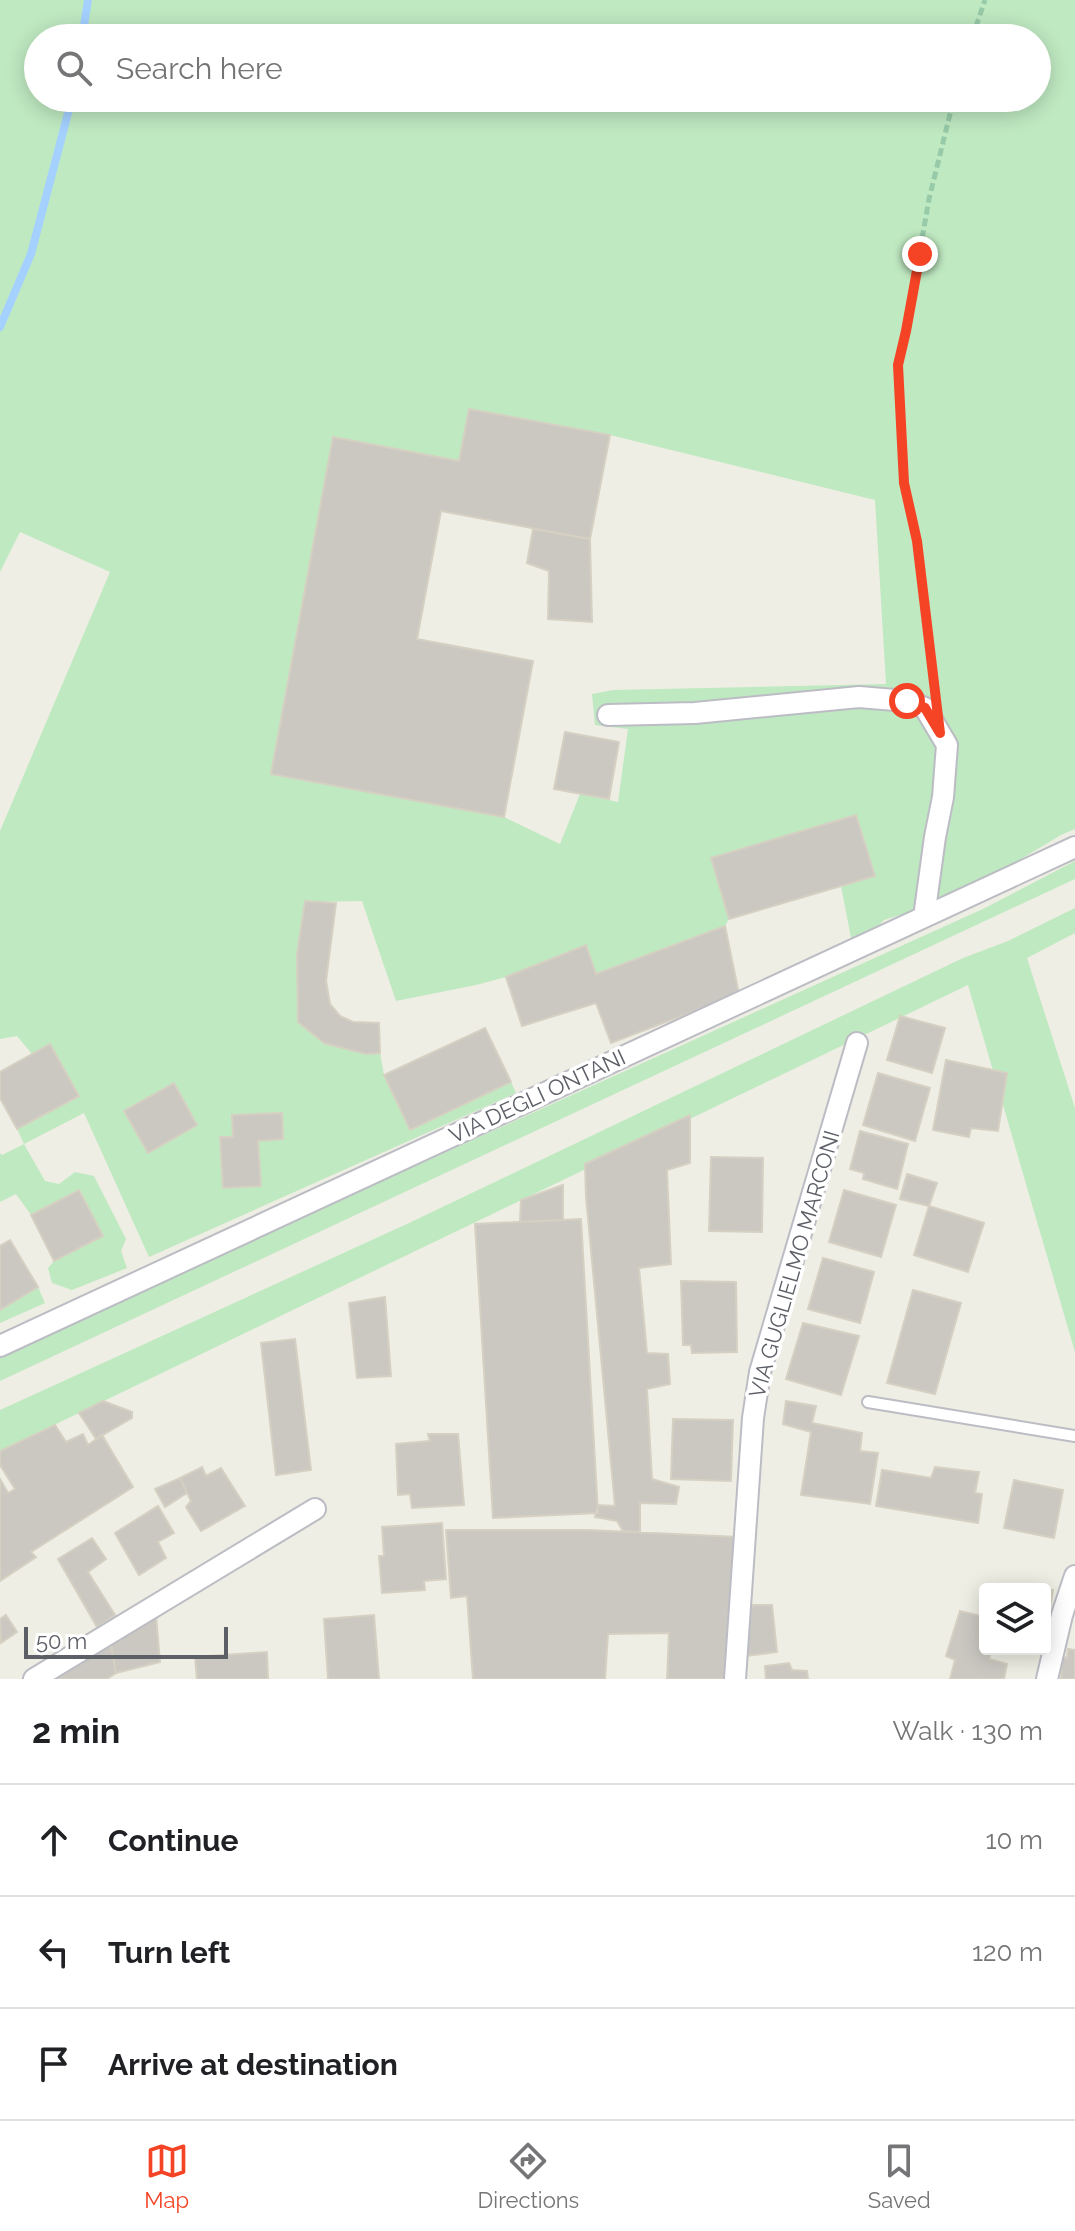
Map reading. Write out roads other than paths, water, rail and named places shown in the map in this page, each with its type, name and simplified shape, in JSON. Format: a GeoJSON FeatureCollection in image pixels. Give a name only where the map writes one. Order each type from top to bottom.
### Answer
{"type":"FeatureCollection","features":[{"type":"Feature","properties":{"kind":"street"},"geometry":{"type":"LineString","coordinates":[[608,715],[695,713],[859,697],[907,701],[925,708],[947,745],[947,754],[924,917]]}},
{"type":"Feature","properties":{"kind":"street","name":"VIA DEGLI ONTANI"},"geometry":{"type":"LineString","coordinates":[[0,1346],[1075,847]]}},
{"type":"Feature","properties":{"kind":"street","name":"VIA GUGLIELMO MARCONI"},"geometry":{"type":"LineString","coordinates":[[735,1679],[753,1418],[760,1372],[857,1043]]}},
{"type":"Feature","properties":{"kind":"street"},"geometry":{"type":"LineString","coordinates":[[34,1679],[315,1509]]}},
{"type":"Feature","properties":{"kind":"street"},"geometry":{"type":"LineString","coordinates":[[1047,1679],[1075,1576]]}},
{"type":"Feature","properties":{"kind":"lane"},"geometry":{"type":"LineString","coordinates":[[868,1402],[1075,1436]]}},
{"type":"Feature","properties":{"kind":"waterway"},"geometry":{"type":"LineString","coordinates":[[84,24],[88,0]]}},
{"type":"Feature","properties":{"kind":"waterway"},"geometry":{"type":"LineString","coordinates":[[0,327],[31,254],[68,112]]}}]}
